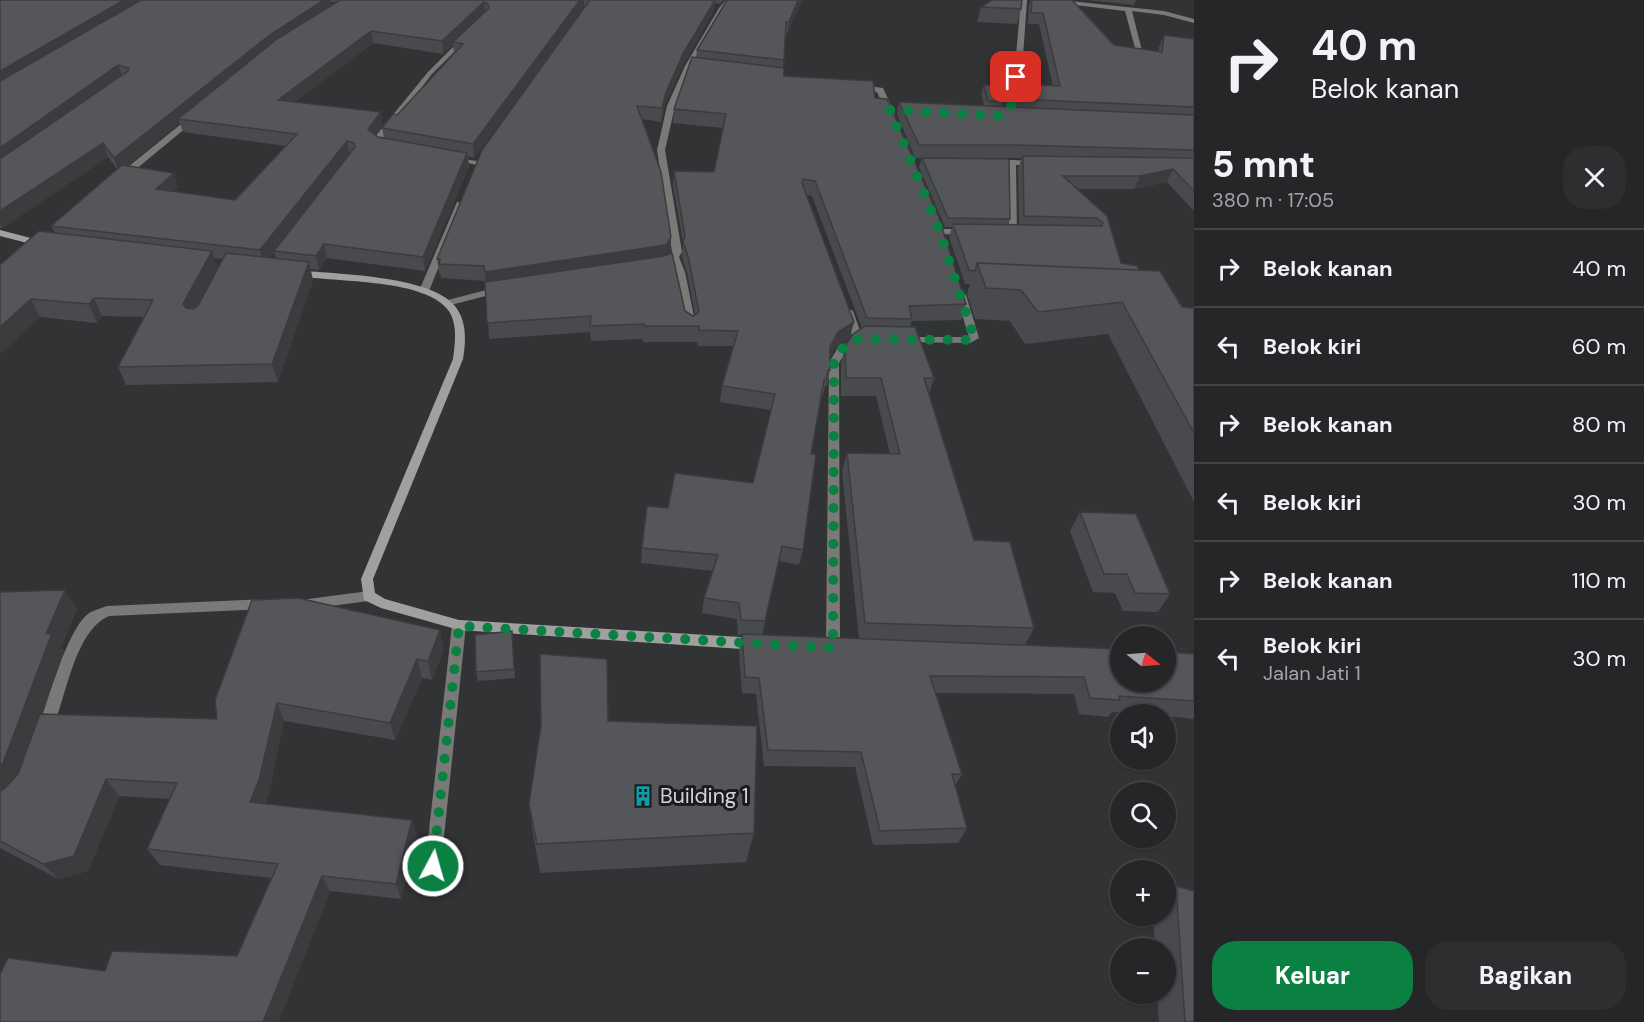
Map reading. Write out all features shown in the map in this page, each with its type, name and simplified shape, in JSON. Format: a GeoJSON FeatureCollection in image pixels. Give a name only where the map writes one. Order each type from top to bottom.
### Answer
{"type":"FeatureCollection","features":[{"type":"Feature","properties":{"kind":"street"},"geometry":{"type":"LineString","coordinates":[[652,267],[663,266],[675,258],[677,252],[662,150],[671,106],[688,66],[729,0]]}},
{"type":"Feature","properties":{"kind":"street"},"geometry":{"type":"LineString","coordinates":[[1002,116],[1016,100],[1024,0],[1036,1]]}},
{"type":"Feature","properties":{"kind":"street"},"geometry":{"type":"LineString","coordinates":[[1047,2],[1164,13],[1194,21]]}},
{"type":"Feature","properties":{"kind":"street"},"geometry":{"type":"LineString","coordinates":[[712,6],[722,8]]}},
{"type":"Feature","properties":{"kind":"street"},"geometry":{"type":"LineString","coordinates":[[1128,9],[1141,60]]}},
{"type":"Feature","properties":{"kind":"street"},"geometry":{"type":"LineString","coordinates":[[394,149],[382,147],[377,140],[430,73],[469,34]]}},
{"type":"Feature","properties":{"kind":"street"},"geometry":{"type":"LineString","coordinates":[[688,66],[699,68]]}},
{"type":"Feature","properties":{"kind":"street"},"geometry":{"type":"LineString","coordinates":[[847,84],[880,90],[894,121]]}},
{"type":"Feature","properties":{"kind":"street"},"geometry":{"type":"LineString","coordinates":[[113,184],[204,109]]}},
{"type":"Feature","properties":{"kind":"street"},"geometry":{"type":"LineString","coordinates":[[890,110],[901,111]]}},
{"type":"Feature","properties":{"kind":"street"},"geometry":{"type":"LineString","coordinates":[[991,116],[1014,117]]}},
{"type":"Feature","properties":{"kind":"street"},"geometry":{"type":"LineString","coordinates":[[473,173],[484,153]]}},
{"type":"Feature","properties":{"kind":"street"},"geometry":{"type":"LineString","coordinates":[[442,157],[477,163]]}},
{"type":"Feature","properties":{"kind":"street"},"geometry":{"type":"LineString","coordinates":[[1012,162],[1013,233]]}},
{"type":"Feature","properties":{"kind":"street"},"geometry":{"type":"LineString","coordinates":[[979,163],[1046,163]]}},
{"type":"Feature","properties":{"kind":"street"},"geometry":{"type":"LineString","coordinates":[[424,291],[464,194]]}},
{"type":"Feature","properties":{"kind":"street"},"geometry":{"type":"LineString","coordinates":[[936,222],[944,243]]}},
{"type":"Feature","properties":{"kind":"street"},"geometry":{"type":"LineString","coordinates":[[940,232],[982,232]]}},
{"type":"Feature","properties":{"kind":"street"},"geometry":{"type":"LineString","coordinates":[[0,233],[43,244]]}},
{"type":"Feature","properties":{"kind":"street"},"geometry":{"type":"LineString","coordinates":[[1002,233],[1024,233]]}},
{"type":"Feature","properties":{"kind":"street"},"geometry":{"type":"LineString","coordinates":[[675,258],[691,326]]}},
{"type":"Feature","properties":{"kind":"street"},"geometry":{"type":"LineString","coordinates":[[278,271],[400,285],[424,291],[447,303],[457,317],[461,339],[458,359],[367,579],[369,596]]}},
{"type":"Feature","properties":{"kind":"street"},"geometry":{"type":"LineString","coordinates":[[447,303],[484,292],[517,287]]}},
{"type":"Feature","properties":{"kind":"street"},"geometry":{"type":"LineString","coordinates":[[892,339],[969,340],[974,338],[958,289],[970,289]]}},
{"type":"Feature","properties":{"kind":"street"},"geometry":{"type":"LineString","coordinates":[[833,648],[834,363],[836,354],[843,347],[864,339],[842,296]]}},
{"type":"Feature","properties":{"kind":"street"},"geometry":{"type":"LineString","coordinates":[[39,745],[74,650],[93,618],[107,611],[221,605],[319,604],[369,596],[381,603],[459,626],[764,645]]}},
{"type":"Feature","properties":{"kind":"street"},"geometry":{"type":"LineString","coordinates":[[433,866],[459,626]]}},
{"type":"Feature","properties":{"kind":"building"},"geometry":{"type":"Polygon","coordinates":[[[0,0],[124,0],[0,71],[0,0]]]}},
{"type":"Feature","properties":{"kind":"building"},"geometry":{"type":"Polygon","coordinates":[[[141,0],[324,0],[271,34],[114,158],[103,143],[0,211],[0,159],[128,71],[129,68],[118,65],[0,148],[0,81],[141,0]]]}},
{"type":"Feature","properties":{"kind":"building"},"geometry":{"type":"Polygon","coordinates":[[[340,0],[580,0],[473,144],[382,128],[463,44],[453,42],[489,8],[484,2],[442,41],[371,31],[278,100],[381,112],[368,129],[378,137],[467,153],[423,257],[324,244],[316,256],[274,251],[355,147],[354,143],[347,141],[260,250],[51,226],[122,165],[174,173],[156,189],[235,200],[297,134],[178,119],[277,39],[340,0]]]}},
{"type":"Feature","properties":{"kind":"building"},"geometry":{"type":"Polygon","coordinates":[[[588,0],[715,0],[684,52],[666,92],[662,108],[637,106],[661,172],[671,237],[666,245],[485,272],[484,266],[439,264],[440,259],[437,259],[482,150],[588,0]]]}},
{"type":"Feature","properties":{"kind":"building"},"geometry":{"type":"Polygon","coordinates":[[[727,0],[798,0],[789,22],[786,22],[784,60],[697,50],[727,0]]]}},
{"type":"Feature","properties":{"kind":"building"},"geometry":{"type":"Polygon","coordinates":[[[992,0],[1022,0],[1021,9],[981,7],[992,0]]]}},
{"type":"Feature","properties":{"kind":"building"},"geometry":{"type":"Polygon","coordinates":[[[1032,0],[1072,0],[1114,45],[1162,52],[1164,35],[1194,39],[1194,107],[1017,99],[1026,89],[1026,84],[1060,86],[1043,13],[1031,13],[1032,0]]]}},
{"type":"Feature","properties":{"kind":"building"},"geometry":{"type":"Polygon","coordinates":[[[692,57],[784,68],[784,76],[873,81],[875,98],[887,99],[939,218],[966,304],[909,306],[912,319],[867,318],[815,181],[803,179],[802,183],[854,322],[838,332],[830,347],[830,370],[824,380],[811,454],[816,454],[803,550],[782,546],[765,621],[741,620],[739,603],[704,598],[718,555],[642,548],[647,506],[668,508],[675,473],[753,483],[775,394],[722,386],[738,331],[699,330],[699,326],[644,326],[644,324],[590,326],[591,316],[487,323],[485,282],[672,253],[685,311],[693,316],[699,312],[683,242],[685,236],[674,171],[714,172],[726,114],[674,109],[692,57]]]}},
{"type":"Feature","properties":{"kind":"building"},"geometry":{"type":"Polygon","coordinates":[[[984,85],[1013,87],[1003,102],[988,101],[984,85]]]}},
{"type":"Feature","properties":{"kind":"building"},"geometry":{"type":"Polygon","coordinates":[[[899,102],[1194,115],[1194,150],[919,145],[899,102]]]}},
{"type":"Feature","properties":{"kind":"building"},"geometry":{"type":"Polygon","coordinates":[[[1023,156],[1194,158],[1194,191],[1173,169],[1140,176],[1063,176],[1107,216],[1121,263],[1137,266],[1140,271],[977,263],[975,271],[969,270],[953,224],[1102,226],[1103,222],[1096,218],[1024,216],[1023,156]]]}},
{"type":"Feature","properties":{"kind":"building"},"geometry":{"type":"Polygon","coordinates":[[[922,158],[1009,159],[1010,219],[948,218],[922,158]]]}},
{"type":"Feature","properties":{"kind":"building"},"geometry":{"type":"Polygon","coordinates":[[[39,231],[212,251],[183,304],[186,308],[193,309],[198,306],[226,253],[309,262],[272,364],[118,367],[153,300],[94,298],[89,304],[31,299],[0,327],[0,265],[39,231]]]}},
{"type":"Feature","properties":{"kind":"building"},"geometry":{"type":"Polygon","coordinates":[[[977,263],[1160,271],[1182,307],[1194,308],[1194,433],[1122,302],[1038,312],[1021,290],[986,288],[977,263]]]}},
{"type":"Feature","properties":{"kind":"building"},"geometry":{"type":"Polygon","coordinates":[[[865,326],[915,327],[934,378],[924,378],[974,540],[1010,542],[1034,628],[865,623],[847,453],[900,454],[881,378],[846,378],[845,346],[853,334],[865,326]]]}},
{"type":"Feature","properties":{"kind":"building"},"geometry":{"type":"Polygon","coordinates":[[[1080,512],[1136,514],[1170,594],[1135,593],[1127,574],[1104,574],[1080,512]]]}},
{"type":"Feature","properties":{"kind":"building"},"geometry":{"type":"Polygon","coordinates":[[[65,590],[46,634],[52,633],[3,763],[0,765],[0,592],[65,590]]]}},
{"type":"Feature","properties":{"kind":"building"},"geometry":{"type":"Polygon","coordinates":[[[298,598],[440,630],[428,661],[417,659],[390,723],[277,703],[259,780],[250,802],[412,820],[396,884],[322,876],[263,1022],[0,1022],[0,974],[8,958],[105,971],[112,951],[237,956],[278,864],[147,849],[177,783],[106,779],[74,856],[43,864],[0,841],[0,791],[18,774],[40,714],[217,719],[215,700],[252,600],[298,598]]]}},
{"type":"Feature","properties":{"kind":"building"},"geometry":{"type":"Polygon","coordinates":[[[512,631],[514,669],[476,672],[475,635],[512,631]]]}},
{"type":"Feature","properties":{"kind":"building"},"geometry":{"type":"Polygon","coordinates":[[[742,634],[1110,649],[1110,692],[1176,692],[1176,653],[1194,654],[1194,701],[1119,696],[1120,700],[1090,698],[1084,677],[930,676],[962,774],[952,774],[967,828],[880,831],[861,752],[768,750],[759,678],[745,677],[742,634]]]}},
{"type":"Feature","properties":{"kind":"building","name":"Building 1"},"geometry":{"type":"Polygon","coordinates":[[[540,654],[607,659],[608,721],[757,726],[754,833],[537,844],[529,804],[541,725],[540,654]]]}},
{"type":"Feature","properties":{"kind":"building"},"geometry":{"type":"Polygon","coordinates":[[[1176,886],[1194,891],[1194,1022],[1185,1022],[1176,886]]]}},
{"type":"Feature","properties":{"kind":"place","name":"Building 1"},"geometry":{"type":"Point","coordinates":[643,796]}},
{"type":"Feature","properties":{"kind":"route"},"geometry":{"type":"LineString","coordinates":[[433,866],[459,626],[833,648],[834,363],[836,354],[843,347],[858,339],[969,340],[974,338],[940,232],[890,110],[1002,116],[1016,100],[1016,77]]}}]}
